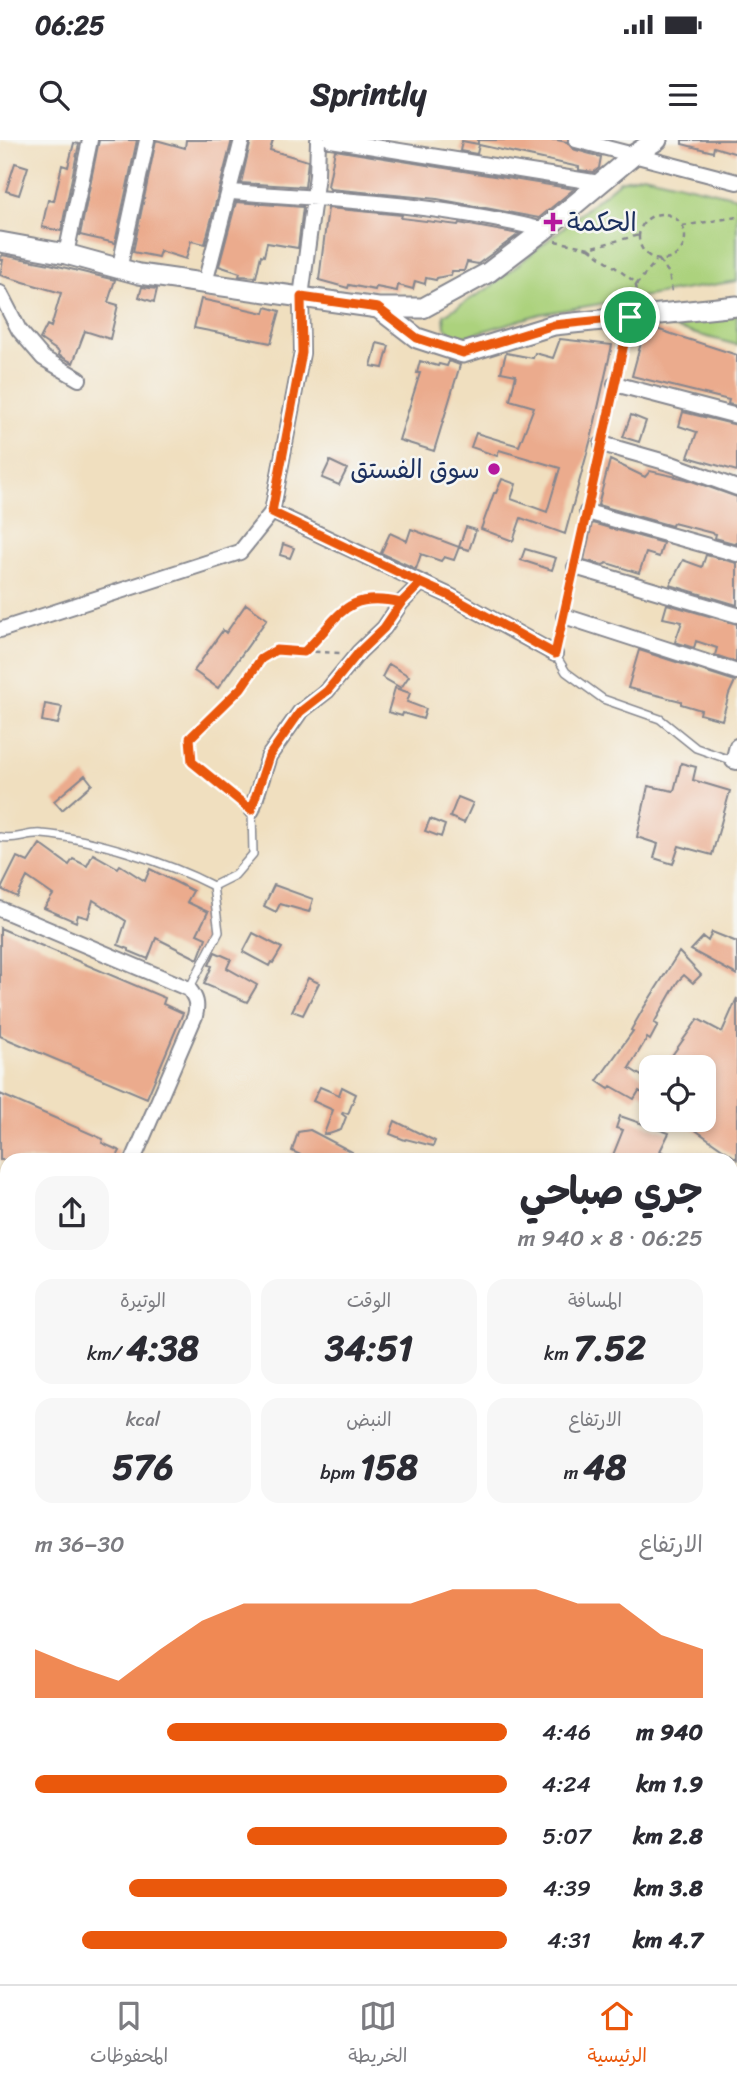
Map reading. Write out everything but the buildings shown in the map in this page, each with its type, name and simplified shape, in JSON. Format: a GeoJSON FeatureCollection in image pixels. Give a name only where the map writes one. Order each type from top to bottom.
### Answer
{"type":"FeatureCollection","features":[{"type":"Feature","properties":{"kind":"street"},"geometry":{"type":"LineString","coordinates":[[65,254],[90,140]]}},
{"type":"Feature","properties":{"kind":"street"},"geometry":{"type":"LineString","coordinates":[[119,270],[147,140]]}},
{"type":"Feature","properties":{"kind":"street"},"geometry":{"type":"LineString","coordinates":[[205,284],[242,140]]}},
{"type":"Feature","properties":{"kind":"street"},"geometry":{"type":"LineString","coordinates":[[0,630],[240,552],[272,512],[302,353],[301,297],[314,198],[318,140]]}},
{"type":"Feature","properties":{"kind":"street"},"geometry":{"type":"LineString","coordinates":[[331,140],[600,183]]}},
{"type":"Feature","properties":{"kind":"street"},"geometry":{"type":"LineString","coordinates":[[576,140],[614,144],[635,154],[737,182]]}},
{"type":"Feature","properties":{"kind":"street"},"geometry":{"type":"LineString","coordinates":[[1,245],[65,254],[119,270],[205,284],[378,308],[422,308],[489,272],[546,235],[600,183],[657,140]]}},
{"type":"Feature","properties":{"kind":"street"},"geometry":{"type":"LineString","coordinates":[[229,192],[462,213],[508,221],[546,235]]}},
{"type":"Feature","properties":{"kind":"street"},"geometry":{"type":"LineString","coordinates":[[0,293],[19,330],[43,358],[79,379]]}},
{"type":"Feature","properties":{"kind":"street"},"geometry":{"type":"LineString","coordinates":[[378,308],[417,338],[463,353],[554,325],[737,306]]}},
{"type":"Feature","properties":{"kind":"street"},"geometry":{"type":"LineString","coordinates":[[615,384],[737,416]]}},
{"type":"Feature","properties":{"kind":"street"},"geometry":{"type":"LineString","coordinates":[[602,444],[672,464],[737,488]]}},
{"type":"Feature","properties":{"kind":"street"},"geometry":{"type":"LineString","coordinates":[[272,512],[450,596],[555,654]]}},
{"type":"Feature","properties":{"kind":"street"},"geometry":{"type":"LineString","coordinates":[[587,512],[737,554]]}},
{"type":"Feature","properties":{"kind":"street"},"geometry":{"type":"LineString","coordinates":[[575,567],[737,615]]}},
{"type":"Feature","properties":{"kind":"street"},"geometry":{"type":"LineString","coordinates":[[251,810],[269,756],[300,712],[327,691],[421,583]]}},
{"type":"Feature","properties":{"kind":"street"},"geometry":{"type":"LineString","coordinates":[[564,616],[737,672]]}},
{"type":"Feature","properties":{"kind":"street"},"geometry":{"type":"LineString","coordinates":[[735,762],[737,747]]}},
{"type":"Feature","properties":{"kind":"street"},"geometry":{"type":"LineString","coordinates":[[0,909],[189,989],[196,998],[195,1016],[136,1153]]}},
{"type":"Feature","properties":{"kind":"lane"},"geometry":{"type":"LineString","coordinates":[[630,317],[555,654],[566,672],[603,699],[660,719],[696,748],[735,762]]}},
{"type":"Feature","properties":{"kind":"lane"},"geometry":{"type":"LineString","coordinates":[[213,886],[236,875],[253,854],[251,810]]}},
{"type":"Feature","properties":{"kind":"lane"},"geometry":{"type":"LineString","coordinates":[[0,837],[8,839],[38,833],[78,839],[183,871],[213,886]]}},
{"type":"Feature","properties":{"kind":"lane"},"geometry":{"type":"LineString","coordinates":[[189,989],[219,932],[213,886]]}},
{"type":"Feature","properties":{"kind":"path"},"geometry":{"type":"LineString","coordinates":[[636,285],[658,260],[673,257],[682,248],[684,233],[681,226],[675,219],[660,215],[647,220],[639,235],[645,253],[658,260],[669,273],[672,292]]}},
{"type":"Feature","properties":{"kind":"path"},"geometry":{"type":"LineString","coordinates":[[681,226],[737,217]]}},
{"type":"Feature","properties":{"kind":"path"},"geometry":{"type":"LineString","coordinates":[[546,235],[589,248],[636,285],[640,302],[630,317]]}},
{"type":"Feature","properties":{"kind":"path"},"geometry":{"type":"LineString","coordinates":[[589,248],[639,235]]}},
{"type":"Feature","properties":{"kind":"path"},"geometry":{"type":"LineString","coordinates":[[304,652],[354,602],[377,598],[401,603]]}},
{"type":"Feature","properties":{"kind":"path"},"geometry":{"type":"LineString","coordinates":[[251,810],[192,762],[190,738],[241,688],[261,659],[276,650],[359,652]]}},
{"type":"Feature","properties":{"kind":"green space"},"geometry":{"type":"Polygon","coordinates":[[[643,175],[737,197],[737,281],[540,314],[457,339],[445,327],[444,315],[492,286],[620,181],[643,175]]]}},
{"type":"Feature","properties":{"kind":"green space"},"geometry":{"type":"Polygon","coordinates":[[[737,315],[737,345],[655,323],[737,315]]]}},
{"type":"Feature","properties":{"kind":"place","name":"الحكمة"},"geometry":{"type":"Point","coordinates":[553,222]}},
{"type":"Feature","properties":{"kind":"place","name":"سوق الفستق"},"geometry":{"type":"Point","coordinates":[494,469]}},
{"type":"Feature","properties":{"kind":"route"},"geometry":{"type":"LineString","coordinates":[[630,317],[554,325],[463,353],[417,338],[378,308],[301,297],[302,353],[272,512],[421,583],[401,603],[377,598],[354,602],[304,652],[276,650],[261,659],[241,688],[190,738],[192,762],[251,810],[269,756],[300,712],[327,691],[421,583],[555,654],[630,317]]}}]}
